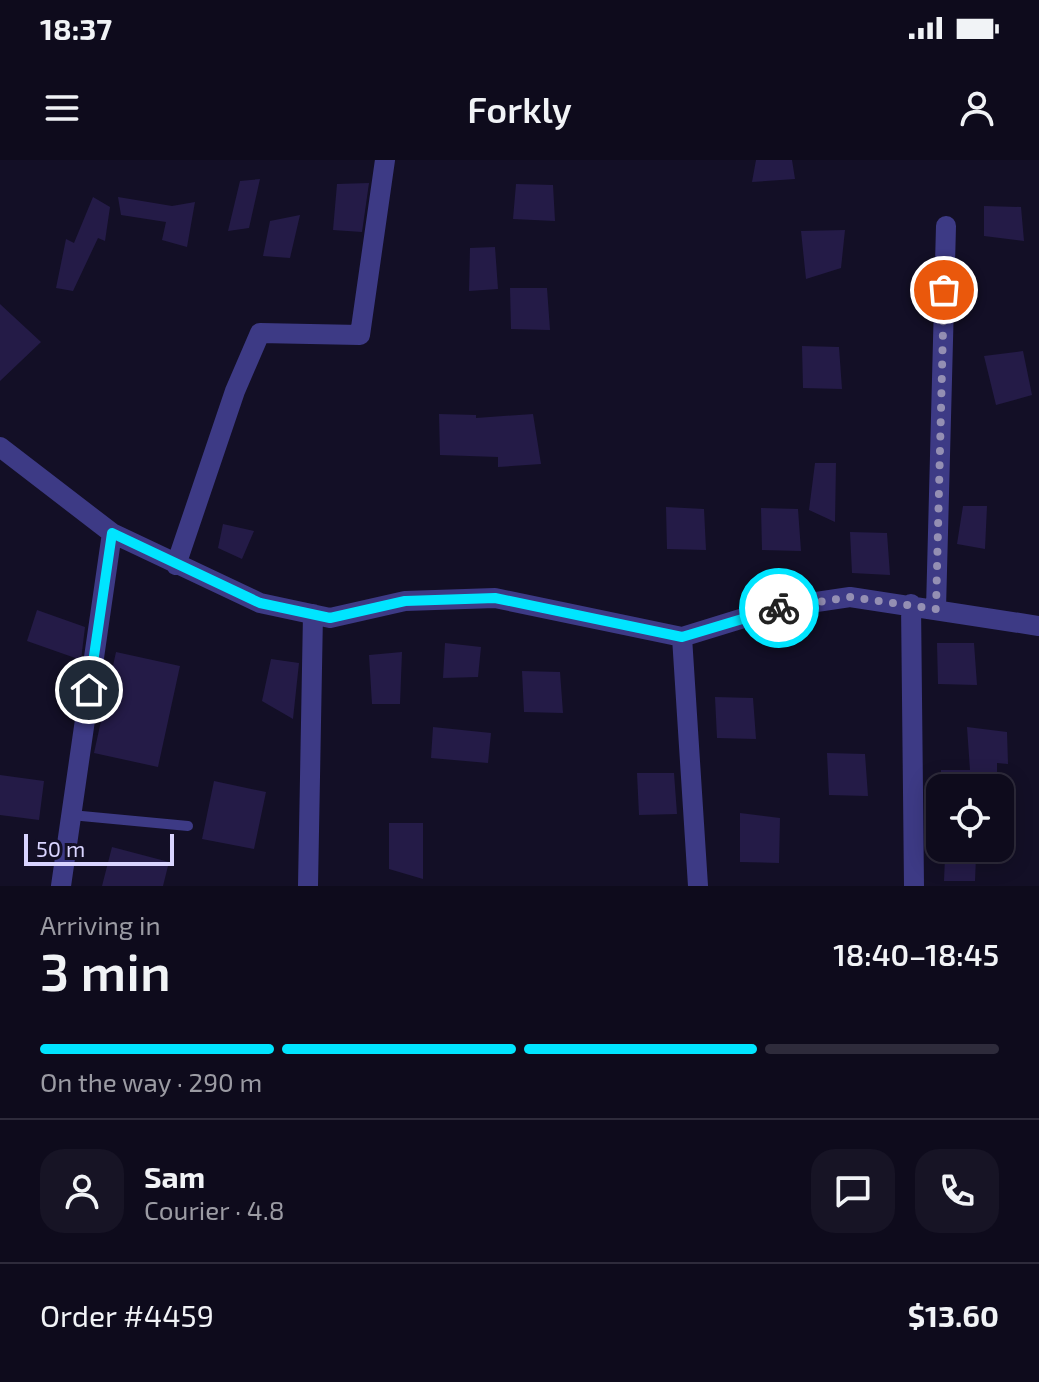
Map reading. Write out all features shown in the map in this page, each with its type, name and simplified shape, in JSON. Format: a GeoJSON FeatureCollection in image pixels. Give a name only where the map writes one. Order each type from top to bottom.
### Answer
{"type":"FeatureCollection","features":[{"type":"Feature","properties":{"kind":"street"},"geometry":{"type":"LineString","coordinates":[[176,565],[235,391],[260,333],[360,335],[385,160]]}},
{"type":"Feature","properties":{"kind":"street"},"geometry":{"type":"LineString","coordinates":[[936,609],[946,226]]}},
{"type":"Feature","properties":{"kind":"street"},"geometry":{"type":"LineString","coordinates":[[0,447],[112,533],[260,603],[330,618],[405,601],[495,598],[682,637],[776,608],[850,597],[1039,626]]}},
{"type":"Feature","properties":{"kind":"street"},"geometry":{"type":"LineString","coordinates":[[61,886],[112,533]]}},
{"type":"Feature","properties":{"kind":"street"},"geometry":{"type":"LineString","coordinates":[[911,604],[914,886]]}},
{"type":"Feature","properties":{"kind":"street"},"geometry":{"type":"LineString","coordinates":[[308,886],[313,614]]}},
{"type":"Feature","properties":{"kind":"street"},"geometry":{"type":"LineString","coordinates":[[682,637],[698,886]]}},
{"type":"Feature","properties":{"kind":"lane"},"geometry":{"type":"LineString","coordinates":[[71,815],[188,826]]}},
{"type":"Feature","properties":{"kind":"building"},"geometry":{"type":"Polygon","coordinates":[[[756,160],[792,160],[795,179],[752,182],[756,160]]]}},
{"type":"Feature","properties":{"kind":"building"},"geometry":{"type":"Polygon","coordinates":[[[260,179],[249,228],[228,231],[240,181],[260,179]]]}},
{"type":"Feature","properties":{"kind":"building"},"geometry":{"type":"Polygon","coordinates":[[[369,183],[362,232],[333,230],[337,184],[369,183]]]}},
{"type":"Feature","properties":{"kind":"building"},"geometry":{"type":"Polygon","coordinates":[[[516,184],[553,185],[555,221],[513,219],[516,184]]]}},
{"type":"Feature","properties":{"kind":"building"},"geometry":{"type":"Polygon","coordinates":[[[93,197],[110,207],[105,241],[98,238],[73,291],[56,288],[66,239],[74,243],[93,197]]]}},
{"type":"Feature","properties":{"kind":"building"},"geometry":{"type":"Polygon","coordinates":[[[118,197],[172,206],[195,202],[187,247],[162,240],[166,222],[121,215],[118,197]]]}},
{"type":"Feature","properties":{"kind":"building"},"geometry":{"type":"Polygon","coordinates":[[[984,206],[1021,207],[1024,241],[984,236],[984,206]]]}},
{"type":"Feature","properties":{"kind":"building"},"geometry":{"type":"Polygon","coordinates":[[[300,215],[290,258],[263,256],[270,221],[300,215]]]}},
{"type":"Feature","properties":{"kind":"building"},"geometry":{"type":"Polygon","coordinates":[[[845,230],[841,268],[806,279],[801,231],[845,230]]]}},
{"type":"Feature","properties":{"kind":"building"},"geometry":{"type":"Polygon","coordinates":[[[495,247],[498,289],[469,291],[470,248],[495,247]]]}},
{"type":"Feature","properties":{"kind":"building"},"geometry":{"type":"Polygon","coordinates":[[[510,288],[547,288],[550,330],[511,329],[510,288]]]}},
{"type":"Feature","properties":{"kind":"building"},"geometry":{"type":"Polygon","coordinates":[[[0,304],[41,342],[0,381],[0,304]]]}},
{"type":"Feature","properties":{"kind":"building"},"geometry":{"type":"Polygon","coordinates":[[[802,346],[839,347],[842,389],[803,388],[802,346]]]}},
{"type":"Feature","properties":{"kind":"building"},"geometry":{"type":"Polygon","coordinates":[[[1023,351],[1032,395],[996,405],[984,356],[1023,351]]]}},
{"type":"Feature","properties":{"kind":"building"},"geometry":{"type":"Polygon","coordinates":[[[439,414],[476,415],[476,418],[533,414],[541,464],[498,467],[498,457],[440,455],[439,414]]]}},
{"type":"Feature","properties":{"kind":"building"},"geometry":{"type":"Polygon","coordinates":[[[815,463],[836,463],[835,522],[809,510],[815,463]]]}},
{"type":"Feature","properties":{"kind":"building"},"geometry":{"type":"Polygon","coordinates":[[[963,506],[987,506],[985,549],[957,544],[963,506]]]}},
{"type":"Feature","properties":{"kind":"building"},"geometry":{"type":"Polygon","coordinates":[[[666,507],[704,509],[706,550],[667,549],[666,507]]]}},
{"type":"Feature","properties":{"kind":"building"},"geometry":{"type":"Polygon","coordinates":[[[761,508],[798,509],[801,551],[762,550],[761,508]]]}},
{"type":"Feature","properties":{"kind":"building"},"geometry":{"type":"Polygon","coordinates":[[[223,524],[254,531],[242,559],[218,548],[223,524]]]}},
{"type":"Feature","properties":{"kind":"building"},"geometry":{"type":"Polygon","coordinates":[[[850,532],[887,533],[890,575],[852,573],[850,532]]]}},
{"type":"Feature","properties":{"kind":"building"},"geometry":{"type":"Polygon","coordinates":[[[37,610],[85,627],[81,660],[27,641],[37,610]]]}},
{"type":"Feature","properties":{"kind":"building"},"geometry":{"type":"Polygon","coordinates":[[[445,643],[481,647],[478,677],[443,678],[445,643]]]}},
{"type":"Feature","properties":{"kind":"building"},"geometry":{"type":"Polygon","coordinates":[[[937,643],[974,643],[977,685],[938,684],[937,643]]]}},
{"type":"Feature","properties":{"kind":"building"},"geometry":{"type":"Polygon","coordinates":[[[116,652],[180,666],[158,767],[94,753],[116,652]]]}},
{"type":"Feature","properties":{"kind":"building"},"geometry":{"type":"Polygon","coordinates":[[[402,652],[400,704],[372,704],[369,655],[402,652]]]}},
{"type":"Feature","properties":{"kind":"building"},"geometry":{"type":"Polygon","coordinates":[[[271,659],[299,663],[293,719],[262,701],[271,659]]]}},
{"type":"Feature","properties":{"kind":"building"},"geometry":{"type":"Polygon","coordinates":[[[522,671],[560,672],[563,713],[524,712],[522,671]]]}},
{"type":"Feature","properties":{"kind":"building"},"geometry":{"type":"Polygon","coordinates":[[[715,697],[753,698],[756,739],[717,738],[715,697]]]}},
{"type":"Feature","properties":{"kind":"building"},"geometry":{"type":"Polygon","coordinates":[[[433,727],[491,733],[488,763],[431,758],[433,727]]]}},
{"type":"Feature","properties":{"kind":"building"},"geometry":{"type":"Polygon","coordinates":[[[967,727],[1007,732],[1008,764],[997,763],[997,774],[941,774],[941,770],[970,770],[967,727]]]}},
{"type":"Feature","properties":{"kind":"building"},"geometry":{"type":"Polygon","coordinates":[[[827,753],[865,754],[868,796],[829,795],[827,753]]]}},
{"type":"Feature","properties":{"kind":"building"},"geometry":{"type":"Polygon","coordinates":[[[637,773],[674,773],[677,814],[639,815],[637,773]]]}},
{"type":"Feature","properties":{"kind":"building"},"geometry":{"type":"Polygon","coordinates":[[[0,775],[44,781],[39,820],[0,815],[0,775]]]}},
{"type":"Feature","properties":{"kind":"building"},"geometry":{"type":"Polygon","coordinates":[[[214,781],[266,792],[254,849],[202,839],[214,781]]]}},
{"type":"Feature","properties":{"kind":"building"},"geometry":{"type":"Polygon","coordinates":[[[740,813],[780,818],[779,863],[740,862],[740,813]]]}},
{"type":"Feature","properties":{"kind":"building"},"geometry":{"type":"Polygon","coordinates":[[[389,823],[423,823],[423,879],[389,869],[389,823]]]}},
{"type":"Feature","properties":{"kind":"building"},"geometry":{"type":"Polygon","coordinates":[[[112,847],[169,862],[163,886],[102,886],[112,847]]]}},
{"type":"Feature","properties":{"kind":"building"},"geometry":{"type":"Polygon","coordinates":[[[945,862],[976,862],[975,881],[944,881],[945,862]]]}},
{"type":"Feature","properties":{"kind":"way so far"},"geometry":{"type":"LineString","coordinates":[[779,608],[850,597],[936,609],[944,290]]}},
{"type":"Feature","properties":{"kind":"route"},"geometry":{"type":"LineString","coordinates":[[89,690],[112,533],[260,603],[330,618],[405,601],[495,598],[682,637],[779,608]]}}]}
